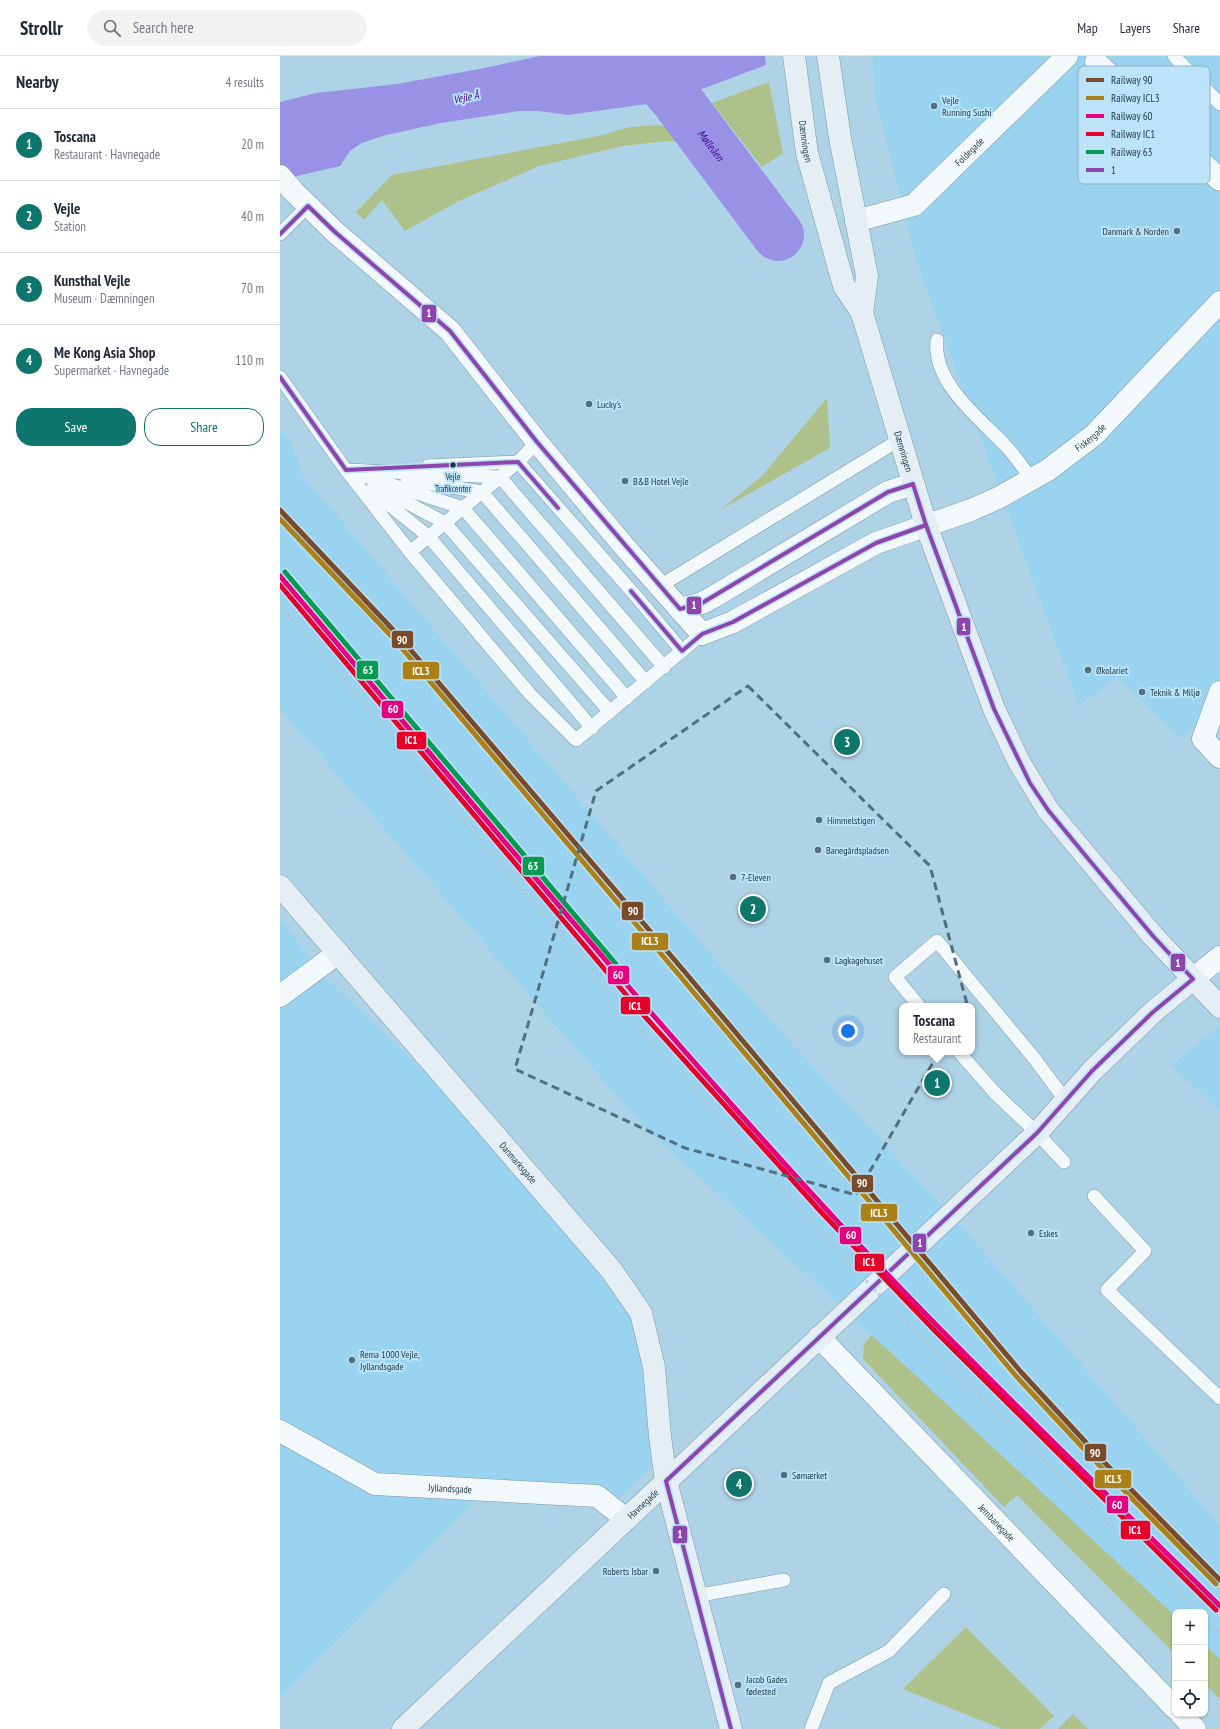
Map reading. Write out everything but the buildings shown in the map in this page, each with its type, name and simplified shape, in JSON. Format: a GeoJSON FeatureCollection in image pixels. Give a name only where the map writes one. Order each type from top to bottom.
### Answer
{"type":"FeatureCollection","features":[{"type":"Feature","properties":{"kind":"street","name":"Dæmningen"},"geometry":{"type":"LineString","coordinates":[[794,56],[807,153],[844,286],[862,313],[899,440],[926,525],[994,709],[1030,782],[1048,810],[1153,936],[1220,1007]]}},
{"type":"Feature","properties":{"kind":"street","name":"Dæmningen"},"geometry":{"type":"LineString","coordinates":[[828,56],[840,138],[867,276],[862,313]]}},
{"type":"Feature","properties":{"kind":"street","name":"Foldegade"},"geometry":{"type":"LineString","coordinates":[[856,221],[914,205],[1068,56],[1100,59]]}},
{"type":"Feature","properties":{"kind":"street","name":"Foldegade"},"geometry":{"type":"LineString","coordinates":[[1210,170],[1220,180]]}},
{"type":"Feature","properties":{"kind":"street"},"geometry":{"type":"LineString","coordinates":[[285,181],[335,232],[450,331],[538,442],[623,545],[702,634]]}},
{"type":"Feature","properties":{"kind":"street","name":"Fiskergade"},"geometry":{"type":"LineString","coordinates":[[702,634],[733,622],[876,543],[998,498],[1048,470],[1094,435],[1220,302]]}},
{"type":"Feature","properties":{"kind":"street"},"geometry":{"type":"LineString","coordinates":[[680,609],[702,603],[716,596],[888,492],[913,484]]}},
{"type":"Feature","properties":{"kind":"street"},"geometry":{"type":"LineString","coordinates":[[1220,692],[1203,739],[1220,757]]}},
{"type":"Feature","properties":{"kind":"street","name":"Danmarksgade"},"geometry":{"type":"LineString","coordinates":[[280,886],[612,1271],[641,1314],[654,1367],[660,1436],[666,1481],[731,1729]]}},
{"type":"Feature","properties":{"kind":"street"},"geometry":{"type":"LineString","coordinates":[[280,996],[338,953]]}},
{"type":"Feature","properties":{"kind":"street"},"geometry":{"type":"LineString","coordinates":[[1193,979],[1220,957]]}},
{"type":"Feature","properties":{"kind":"street","name":"Havnegade"},"geometry":{"type":"LineString","coordinates":[[403,1729],[1037,1133],[1092,1071],[1153,1012],[1193,979]]}},
{"type":"Feature","properties":{"kind":"street","name":"Jernbanegade"},"geometry":{"type":"LineString","coordinates":[[819,1337],[1172,1705]]}},
{"type":"Feature","properties":{"kind":"street","name":"Jyllandsgade"},"geometry":{"type":"LineString","coordinates":[[280,1431],[375,1484],[597,1496],[626,1519]]}},
{"type":"Feature","properties":{"kind":"street"},"geometry":{"type":"LineString","coordinates":[[1184,1717],[1195,1729]]}},
{"type":"Feature","properties":{"kind":"lane"},"geometry":{"type":"LineString","coordinates":[[1174,56],[1184,66]]}},
{"type":"Feature","properties":{"kind":"lane"},"geometry":{"type":"LineString","coordinates":[[1210,94],[1220,104]]}},
{"type":"Feature","properties":{"kind":"lane"},"geometry":{"type":"LineString","coordinates":[[280,234],[308,206]]}},
{"type":"Feature","properties":{"kind":"lane"},"geometry":{"type":"LineString","coordinates":[[937,340],[937,357],[953,390],[1006,447],[1032,479]]}},
{"type":"Feature","properties":{"kind":"lane"},"geometry":{"type":"LineString","coordinates":[[280,377],[346,470],[410,552],[530,694],[576,740],[702,634]]}},
{"type":"Feature","properties":{"kind":"lane"},"geometry":{"type":"LineString","coordinates":[[660,586],[899,440]]}},
{"type":"Feature","properties":{"kind":"lane"},"geometry":{"type":"LineString","coordinates":[[410,552],[518,462],[538,442]]}},
{"type":"Feature","properties":{"kind":"lane"},"geometry":{"type":"LineString","coordinates":[[346,470],[518,462]]}},
{"type":"Feature","properties":{"kind":"lane"},"geometry":{"type":"LineString","coordinates":[[518,462],[635,595],[682,651]]}},
{"type":"Feature","properties":{"kind":"lane"},"geometry":{"type":"LineString","coordinates":[[346,470],[500,477],[664,667]]}},
{"type":"Feature","properties":{"kind":"lane"},"geometry":{"type":"LineString","coordinates":[[346,470],[482,492],[646,682]]}},
{"type":"Feature","properties":{"kind":"lane"},"geometry":{"type":"LineString","coordinates":[[346,470],[463,508],[627,698]]}},
{"type":"Feature","properties":{"kind":"lane"},"geometry":{"type":"LineString","coordinates":[[346,470],[445,523],[610,712]]}},
{"type":"Feature","properties":{"kind":"lane"},"geometry":{"type":"LineString","coordinates":[[346,470],[429,537],[592,728]]}},
{"type":"Feature","properties":{"kind":"lane"},"geometry":{"type":"LineString","coordinates":[[917,1003],[895,977],[937,941],[1034,1058],[1066,1101]]}},
{"type":"Feature","properties":{"kind":"lane"},"geometry":{"type":"LineString","coordinates":[[962,1055],[995,1093],[1037,1133],[1064,1162]]}},
{"type":"Feature","properties":{"kind":"lane"},"geometry":{"type":"LineString","coordinates":[[1094,1196],[1145,1251],[1107,1290],[1220,1398]]}},
{"type":"Feature","properties":{"kind":"lane"},"geometry":{"type":"LineString","coordinates":[[696,1596],[784,1580]]}},
{"type":"Feature","properties":{"kind":"lane"},"geometry":{"type":"LineString","coordinates":[[812,1729],[828,1683],[889,1651],[944,1594]]}},
{"type":"Feature","properties":{"kind":"highlighted area"},"geometry":{"type":"Polygon","coordinates":[[[748,686],[930,866],[967,1004],[856,1195],[685,1148],[515,1069],[596,791],[748,686]]]}},
{"type":"Feature","properties":{"kind":"shaded area"},"geometry":{"type":"Polygon","coordinates":[[[872,56],[1220,56],[1220,703],[1181,738],[1117,677],[1079,706],[920,272],[875,95],[872,56]]]}},
{"type":"Feature","properties":{"kind":"shaded area"},"geometry":{"type":"Polygon","coordinates":[[[280,429],[290,439],[303,476],[722,967],[986,1254],[1220,1525],[1220,1661],[1208,1650],[1208,1609],[1172,1609],[1172,1616],[808,1276],[642,1125],[280,709],[280,429]]]}},
{"type":"Feature","properties":{"kind":"shaded area"},"geometry":{"type":"Polygon","coordinates":[[[280,919],[328,980],[562,1201],[647,1322],[659,1460],[618,1499],[491,1485],[280,1699],[280,919]]]}},
{"type":"Feature","properties":{"kind":"shaded area"},"geometry":{"type":"Polygon","coordinates":[[[1220,1026],[1220,1111],[1171,1065],[1220,1026]]]}},
{"type":"Feature","properties":{"kind":"green space"},"geometry":{"type":"Polygon","coordinates":[[[769,82],[783,153],[762,167],[712,103],[769,82]]]}},
{"type":"Feature","properties":{"kind":"green space"},"geometry":{"type":"Polygon","coordinates":[[[659,125],[675,129],[683,142],[666,141],[623,146],[539,166],[459,201],[405,231],[382,200],[364,220],[356,212],[392,175],[598,136],[630,127],[659,125]]]}},
{"type":"Feature","properties":{"kind":"green space"},"geometry":{"type":"Polygon","coordinates":[[[827,398],[830,448],[720,510],[762,476],[827,398]]]}},
{"type":"Feature","properties":{"kind":"green space"},"geometry":{"type":"Polygon","coordinates":[[[872,1335],[1172,1613],[1172,1651],[1017,1495],[1004,1507],[863,1359],[864,1344],[872,1335]]]}},
{"type":"Feature","properties":{"kind":"green space"},"geometry":{"type":"Polygon","coordinates":[[[966,1627],[1054,1716],[1040,1729],[1002,1729],[903,1689],[966,1627]]]}},
{"type":"Feature","properties":{"kind":"green space"},"geometry":{"type":"Polygon","coordinates":[[[1208,1648],[1220,1659],[1220,1699],[1208,1687],[1208,1648]]]}},
{"type":"Feature","properties":{"kind":"green space"},"geometry":{"type":"Polygon","coordinates":[[[1073,1714],[1088,1729],[1058,1729],[1073,1714]]]}},
{"type":"Feature","properties":{"kind":"water","name":"Vejle Å"},"geometry":{"type":"Polygon","coordinates":[[[540,56],[782,56],[766,65],[662,104],[647,104],[568,115],[538,111],[519,111],[441,123],[382,136],[362,143],[350,151],[340,166],[280,180],[280,102],[316,93],[397,84],[540,56]]]}},
{"type":"Feature","properties":{"kind":"pier"},"geometry":{"type":"Polygon","coordinates":[[[765,56],[784,56],[766,67],[765,56]]]}},
{"type":"Feature","properties":{"kind":"waterway","name":"Mølleåen"},"geometry":{"type":"LineString","coordinates":[[641,59],[676,99],[778,235]]}},
{"type":"Feature","properties":{"kind":"railway"},"geometry":{"type":"LineString","coordinates":[[280,606],[657,1048],[785,1193],[885,1301],[1196,1609]]}},
{"type":"Feature","properties":{"kind":"railway"},"geometry":{"type":"LineString","coordinates":[[1208,1621],[1220,1633]]}},
{"type":"Feature","properties":{"kind":"rail line","name":"90"},"geometry":{"type":"LineString","coordinates":[[280,510],[398,635],[684,971],[1021,1372],[1103,1461],[1220,1580]]}},
{"type":"Feature","properties":{"kind":"rail line","name":"ICL3"},"geometry":{"type":"LineString","coordinates":[[280,519],[394,639],[1016,1376],[1099,1465],[1216,1584]]}},
{"type":"Feature","properties":{"kind":"rail line","name":"63"},"geometry":{"type":"LineString","coordinates":[[285,572],[616,964]]}},
{"type":"Feature","properties":{"kind":"rail line","name":"60"},"geometry":{"type":"LineString","coordinates":[[280,576],[617,974],[825,1208],[970,1359],[1220,1606]]}},
{"type":"Feature","properties":{"kind":"rail line","name":"IC1"},"geometry":{"type":"LineString","coordinates":[[280,585],[639,1010],[822,1213],[936,1332],[1216,1610]]}},
{"type":"Feature","properties":{"kind":"transit line","name":"1"},"geometry":{"type":"LineString","coordinates":[[280,234],[308,206],[335,232],[450,331],[537,442],[680,609],[702,603],[888,492],[913,484],[926,525],[994,709],[1030,783],[1048,810],[1085,855],[1153,936],[1193,979],[1153,1012],[1092,1071],[1037,1133],[666,1481],[731,1729]]}},
{"type":"Feature","properties":{"kind":"transit line","name":"1"},"geometry":{"type":"LineString","coordinates":[[280,377],[346,470],[518,462],[558,508]]}},
{"type":"Feature","properties":{"kind":"transit line","name":"1"},"geometry":{"type":"LineString","coordinates":[[631,591],[682,651],[702,634],[733,622],[876,543],[926,525]]}},
{"type":"Feature","properties":{"kind":"place","name":"Vejle Running Sushi"},"geometry":{"type":"Point","coordinates":[934,106]}},
{"type":"Feature","properties":{"kind":"place","name":"Danmark & Norden"},"geometry":{"type":"Point","coordinates":[1177,231]}},
{"type":"Feature","properties":{"kind":"place","name":"Lucky's"},"geometry":{"type":"Point","coordinates":[589,404]}},
{"type":"Feature","properties":{"kind":"place","name":"Vejle Trafikcenter"},"geometry":{"type":"Point","coordinates":[453,465]}},
{"type":"Feature","properties":{"kind":"place","name":"B&B Hotel Vejle"},"geometry":{"type":"Point","coordinates":[625,481]}},
{"type":"Feature","properties":{"kind":"place","name":"Økolariet"},"geometry":{"type":"Point","coordinates":[1088,670]}},
{"type":"Feature","properties":{"kind":"place","name":"Teknik & Miljø"},"geometry":{"type":"Point","coordinates":[1142,692]}},
{"type":"Feature","properties":{"kind":"place","name":"Kunsthal Vejle"},"geometry":{"type":"Point","coordinates":[847,742]}},
{"type":"Feature","properties":{"kind":"place","name":"Himmelstigen"},"geometry":{"type":"Point","coordinates":[819,820]}},
{"type":"Feature","properties":{"kind":"place","name":"Banegårdspladsen"},"geometry":{"type":"Point","coordinates":[818,850]}},
{"type":"Feature","properties":{"kind":"place","name":"7-Eleven"},"geometry":{"type":"Point","coordinates":[733,877]}},
{"type":"Feature","properties":{"kind":"place","name":"Vejle"},"geometry":{"type":"Point","coordinates":[753,909]}},
{"type":"Feature","properties":{"kind":"place","name":"Lagkagehuset"},"geometry":{"type":"Point","coordinates":[827,960]}},
{"type":"Feature","properties":{"kind":"place","name":"Toscana"},"geometry":{"type":"Point","coordinates":[937,1083]}},
{"type":"Feature","properties":{"kind":"place","name":"Eskes"},"geometry":{"type":"Point","coordinates":[1031,1233]}},
{"type":"Feature","properties":{"kind":"place","name":"Rema 1000 Vejle, Jyllandsgade"},"geometry":{"type":"Point","coordinates":[352,1360]}},
{"type":"Feature","properties":{"kind":"place","name":"Sømærket"},"geometry":{"type":"Point","coordinates":[784,1475]}},
{"type":"Feature","properties":{"kind":"place","name":"Me Kong Asia Shop"},"geometry":{"type":"Point","coordinates":[739,1484]}},
{"type":"Feature","properties":{"kind":"place","name":"Roberts Isbar"},"geometry":{"type":"Point","coordinates":[656,1571]}},
{"type":"Feature","properties":{"kind":"place","name":"Jacob Gades fødested"},"geometry":{"type":"Point","coordinates":[738,1685]}}]}
